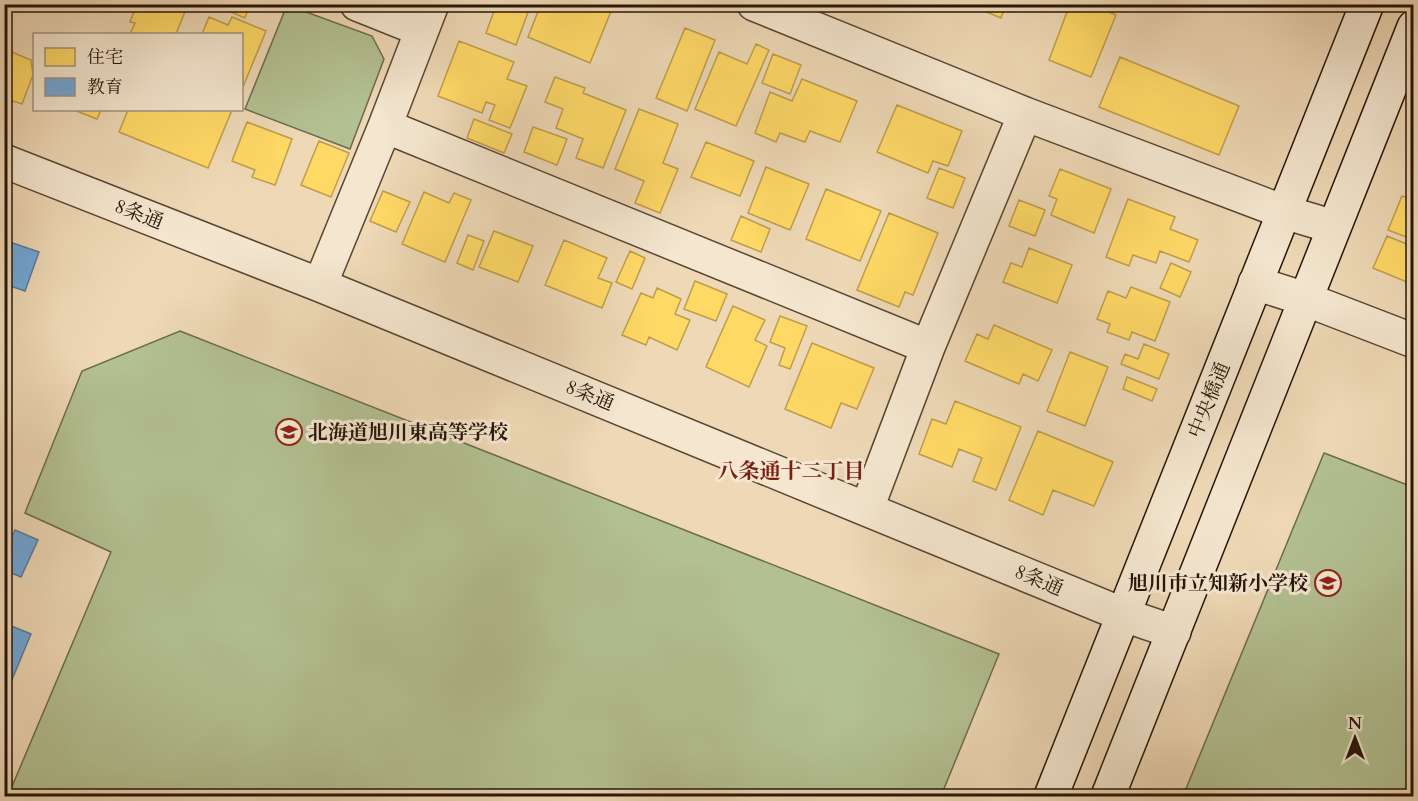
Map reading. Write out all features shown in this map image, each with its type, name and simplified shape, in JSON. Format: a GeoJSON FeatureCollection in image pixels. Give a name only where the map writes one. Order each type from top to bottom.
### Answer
{"type":"FeatureCollection","features":[{"type":"Feature","properties":{"kind":"street"},"geometry":{"type":"LineString","coordinates":[[320,285],[427,17],[357,4]]}},
{"type":"Feature","properties":{"kind":"street"},"geometry":{"type":"LineString","coordinates":[[754,4],[1025,114],[1284,212],[1334,227]]}},
{"type":"Feature","properties":{"kind":"street","name":"中央橋通"},"geometry":{"type":"LineString","coordinates":[[1051,796],[1366,4]]}},
{"type":"Feature","properties":{"kind":"street"},"geometry":{"type":"LineString","coordinates":[[1108,796],[1413,27]]}},
{"type":"Feature","properties":{"kind":"street"},"geometry":{"type":"LineString","coordinates":[[867,508],[928,347],[1025,114]]}},
{"type":"Feature","properties":{"kind":"street"},"geometry":{"type":"LineString","coordinates":[[385,126],[928,347]]}},
{"type":"Feature","properties":{"kind":"street","name":"8条通"},"geometry":{"type":"LineString","coordinates":[[4,160],[320,285],[1124,615],[1174,632]]}},
{"type":"Feature","properties":{"kind":"street"},"geometry":{"type":"LineString","coordinates":[[1255,284],[1305,299],[1413,341]]}},
{"type":"Feature","properties":{"kind":"green space"},"geometry":{"type":"Polygon","coordinates":[[[287,5],[372,36],[384,59],[350,149],[245,109],[287,5]]]}},
{"type":"Feature","properties":{"kind":"green space","name":"北海道旭川東高等学校"},"geometry":{"type":"Polygon","coordinates":[[[180,331],[999,654],[941,796],[8,796],[111,552],[25,513],[82,371],[180,331]]]}},
{"type":"Feature","properties":{"kind":"green space","name":"旭川市立知新小学校"},"geometry":{"type":"Polygon","coordinates":[[[1324,453],[1413,487],[1413,796],[1183,796],[1324,453]]]}},
{"type":"Feature","properties":{"kind":"building: 住宅"},"geometry":{"type":"Polygon","coordinates":[[[137,4],[188,4],[176,33],[130,33],[135,23],[130,22],[137,4]]]}},
{"type":"Feature","properties":{"kind":"building: 住宅"},"geometry":{"type":"Polygon","coordinates":[[[213,4],[250,4],[245,18],[213,4]]]}},
{"type":"Feature","properties":{"kind":"building: 住宅"},"geometry":{"type":"Polygon","coordinates":[[[481,4],[531,4],[516,45],[486,33],[494,11],[481,4]]]}},
{"type":"Feature","properties":{"kind":"building: 住宅"},"geometry":{"type":"Polygon","coordinates":[[[541,4],[614,4],[590,63],[528,37],[541,4]]]}},
{"type":"Feature","properties":{"kind":"building: 住宅"},"geometry":{"type":"Polygon","coordinates":[[[967,4],[1006,4],[1001,18],[967,4]]]}},
{"type":"Feature","properties":{"kind":"building: 住宅"},"geometry":{"type":"Polygon","coordinates":[[[1070,4],[1089,4],[1116,15],[1091,77],[1049,60],[1070,4]]]}},
{"type":"Feature","properties":{"kind":"building: 住宅"},"geometry":{"type":"Polygon","coordinates":[[[209,17],[228,25],[232,17],[266,31],[243,87],[243,33],[202,33],[209,17]]]}},
{"type":"Feature","properties":{"kind":"building: 住宅"},"geometry":{"type":"Polygon","coordinates":[[[685,28],[715,40],[687,111],[656,98],[685,28]]]}},
{"type":"Feature","properties":{"kind":"building: 住宅"},"geometry":{"type":"Polygon","coordinates":[[[459,41],[514,62],[507,79],[527,86],[510,128],[489,120],[495,105],[486,102],[482,113],[438,96],[459,41]]]}},
{"type":"Feature","properties":{"kind":"building: 住宅"},"geometry":{"type":"Polygon","coordinates":[[[756,44],[769,50],[736,126],[695,109],[719,52],[747,64],[756,44]]]}},
{"type":"Feature","properties":{"kind":"building: 住宅"},"geometry":{"type":"Polygon","coordinates":[[[7,50],[31,60],[33,75],[22,104],[4,98],[4,56],[7,50]]]}},
{"type":"Feature","properties":{"kind":"building: 住宅"},"geometry":{"type":"Polygon","coordinates":[[[773,54],[801,65],[790,94],[762,83],[773,54]]]}},
{"type":"Feature","properties":{"kind":"building: 住宅"},"geometry":{"type":"Polygon","coordinates":[[[1120,57],[1239,106],[1219,155],[1099,107],[1120,57]]]}},
{"type":"Feature","properties":{"kind":"building: 住宅"},"geometry":{"type":"Polygon","coordinates":[[[555,77],[585,88],[583,93],[626,110],[603,168],[576,158],[583,139],[556,128],[563,109],[545,102],[555,77]]]}},
{"type":"Feature","properties":{"kind":"building: 住宅"},"geometry":{"type":"Polygon","coordinates":[[[802,79],[857,101],[840,142],[810,131],[805,142],[780,133],[776,142],[755,133],[770,92],[792,101],[802,79]]]}},
{"type":"Feature","properties":{"kind":"building: 住宅"},"geometry":{"type":"Polygon","coordinates":[[[897,105],[962,131],[948,166],[933,161],[928,173],[877,152],[897,105]]]}},
{"type":"Feature","properties":{"kind":"building: 住宅"},"geometry":{"type":"Polygon","coordinates":[[[639,109],[678,124],[663,163],[678,169],[660,213],[635,203],[644,181],[615,169],[639,109]]]}},
{"type":"Feature","properties":{"kind":"building: 住宅"},"geometry":{"type":"Polygon","coordinates":[[[77,111],[101,111],[97,119],[77,111]]]}},
{"type":"Feature","properties":{"kind":"building: 住宅"},"geometry":{"type":"Polygon","coordinates":[[[128,111],[232,111],[208,168],[119,132],[128,111]]]}},
{"type":"Feature","properties":{"kind":"building: 住宅"},"geometry":{"type":"Polygon","coordinates":[[[474,119],[512,134],[504,153],[467,138],[474,119]]]}},
{"type":"Feature","properties":{"kind":"building: 住宅"},"geometry":{"type":"Polygon","coordinates":[[[247,122],[292,139],[275,185],[252,177],[255,170],[232,161],[247,122]]]}},
{"type":"Feature","properties":{"kind":"building: 住宅"},"geometry":{"type":"Polygon","coordinates":[[[533,127],[567,139],[557,165],[524,152],[533,127]]]}},
{"type":"Feature","properties":{"kind":"building: 住宅"},"geometry":{"type":"Polygon","coordinates":[[[319,141],[349,153],[331,197],[301,185],[319,141]]]}},
{"type":"Feature","properties":{"kind":"building: 住宅"},"geometry":{"type":"Polygon","coordinates":[[[706,142],[754,161],[740,196],[691,177],[706,142]]]}},
{"type":"Feature","properties":{"kind":"building: 住宅"},"geometry":{"type":"Polygon","coordinates":[[[766,167],[809,184],[790,230],[748,213],[766,167]]]}},
{"type":"Feature","properties":{"kind":"building: 住宅"},"geometry":{"type":"Polygon","coordinates":[[[939,168],[965,178],[953,208],[927,198],[939,168]]]}},
{"type":"Feature","properties":{"kind":"building: 住宅"},"geometry":{"type":"Polygon","coordinates":[[[1060,169],[1111,189],[1094,233],[1051,215],[1057,199],[1049,196],[1060,169]]]}},
{"type":"Feature","properties":{"kind":"building: 住宅"},"geometry":{"type":"Polygon","coordinates":[[[826,189],[881,211],[860,261],[806,239],[826,189]]]}},
{"type":"Feature","properties":{"kind":"building: 住宅"},"geometry":{"type":"Polygon","coordinates":[[[383,191],[410,202],[396,232],[370,221],[383,191]]]}},
{"type":"Feature","properties":{"kind":"building: 住宅"},"geometry":{"type":"Polygon","coordinates":[[[424,192],[449,203],[454,193],[471,200],[445,262],[402,244],[424,192]]]}},
{"type":"Feature","properties":{"kind":"building: 住宅"},"geometry":{"type":"Polygon","coordinates":[[[1402,196],[1414,200],[1414,240],[1388,230],[1402,196]]]}},
{"type":"Feature","properties":{"kind":"building: 住宅"},"geometry":{"type":"Polygon","coordinates":[[[1128,199],[1175,217],[1170,229],[1198,240],[1189,262],[1160,251],[1156,263],[1133,255],[1129,266],[1106,257],[1128,199]]]}},
{"type":"Feature","properties":{"kind":"building: 住宅"},"geometry":{"type":"Polygon","coordinates":[[[1019,200],[1045,210],[1035,236],[1009,226],[1019,200]]]}},
{"type":"Feature","properties":{"kind":"building: 住宅"},"geometry":{"type":"Polygon","coordinates":[[[889,213],[938,233],[913,295],[905,292],[899,307],[857,290],[889,213]]]}},
{"type":"Feature","properties":{"kind":"building: 住宅"},"geometry":{"type":"Polygon","coordinates":[[[741,216],[770,229],[761,252],[731,240],[741,216]]]}},
{"type":"Feature","properties":{"kind":"building: 住宅"},"geometry":{"type":"Polygon","coordinates":[[[494,231],[533,246],[518,282],[479,267],[494,231]]]}},
{"type":"Feature","properties":{"kind":"building: 住宅"},"geometry":{"type":"Polygon","coordinates":[[[468,235],[484,241],[473,270],[457,263],[468,235]]]}},
{"type":"Feature","properties":{"kind":"building: 住宅"},"geometry":{"type":"Polygon","coordinates":[[[1387,236],[1414,247],[1414,285],[1373,268],[1387,236]]]}},
{"type":"Feature","properties":{"kind":"building: 住宅"},"geometry":{"type":"Polygon","coordinates":[[[564,240],[607,258],[598,278],[612,283],[602,308],[545,285],[564,240]]]}},
{"type":"Feature","properties":{"kind":"building: 住宅"},"geometry":{"type":"Polygon","coordinates":[[[1029,248],[1072,265],[1057,303],[1003,282],[1011,263],[1022,267],[1029,248]]]}},
{"type":"Feature","properties":{"kind":"building: 住宅"},"geometry":{"type":"Polygon","coordinates":[[[630,251],[645,258],[632,289],[616,282],[630,251]]]}},
{"type":"Feature","properties":{"kind":"building: 住宅"},"geometry":{"type":"Polygon","coordinates":[[[1171,263],[1191,272],[1180,297],[1160,288],[1171,263]]]}},
{"type":"Feature","properties":{"kind":"building: 住宅"},"geometry":{"type":"Polygon","coordinates":[[[695,281],[727,294],[716,321],[684,309],[695,281]]]}},
{"type":"Feature","properties":{"kind":"building: 住宅"},"geometry":{"type":"Polygon","coordinates":[[[1131,287],[1170,302],[1155,341],[1132,332],[1129,340],[1107,332],[1110,324],[1097,319],[1108,291],[1126,298],[1131,287]]]}},
{"type":"Feature","properties":{"kind":"building: 住宅"},"geometry":{"type":"Polygon","coordinates":[[[657,288],[681,299],[675,314],[690,320],[677,350],[649,337],[646,345],[622,335],[641,293],[653,298],[657,288]]]}},
{"type":"Feature","properties":{"kind":"building: 住宅"},"geometry":{"type":"Polygon","coordinates":[[[733,306],[765,320],[755,340],[767,346],[749,387],[706,367],[733,306]]]}},
{"type":"Feature","properties":{"kind":"building: 住宅"},"geometry":{"type":"Polygon","coordinates":[[[780,316],[807,326],[790,369],[779,365],[785,348],[770,342],[780,316]]]}},
{"type":"Feature","properties":{"kind":"building: 住宅"},"geometry":{"type":"Polygon","coordinates":[[[994,325],[1052,350],[1038,381],[1023,374],[1019,384],[965,361],[977,334],[988,339],[994,325]]]}},
{"type":"Feature","properties":{"kind":"building: 住宅"},"geometry":{"type":"Polygon","coordinates":[[[812,343],[874,368],[857,409],[841,403],[831,428],[785,409],[812,343]]]}},
{"type":"Feature","properties":{"kind":"building: 住宅"},"geometry":{"type":"Polygon","coordinates":[[[1144,344],[1169,354],[1159,379],[1121,364],[1125,354],[1138,359],[1144,344]]]}},
{"type":"Feature","properties":{"kind":"building: 住宅"},"geometry":{"type":"Polygon","coordinates":[[[1070,352],[1108,367],[1085,426],[1047,411],[1070,352]]]}},
{"type":"Feature","properties":{"kind":"building: 住宅"},"geometry":{"type":"Polygon","coordinates":[[[1127,377],[1157,389],[1152,401],[1123,389],[1127,377]]]}},
{"type":"Feature","properties":{"kind":"building: 住宅"},"geometry":{"type":"Polygon","coordinates":[[[955,401],[1021,427],[996,490],[973,481],[982,458],[959,449],[952,467],[919,454],[932,419],[946,424],[955,401]]]}},
{"type":"Feature","properties":{"kind":"building: 住宅"},"geometry":{"type":"Polygon","coordinates":[[[1038,431],[1113,462],[1094,506],[1053,490],[1043,515],[1009,500],[1038,431]]]}},
{"type":"Feature","properties":{"kind":"building: 教育"},"geometry":{"type":"Polygon","coordinates":[[[4,240],[39,252],[25,291],[4,284],[4,240]]]}},
{"type":"Feature","properties":{"kind":"building: 教育"},"geometry":{"type":"Polygon","coordinates":[[[4,322],[12,325],[4,344],[4,322]]]}},
{"type":"Feature","properties":{"kind":"building: 教育"},"geometry":{"type":"Polygon","coordinates":[[[15,530],[38,540],[21,577],[4,570],[4,553],[15,530]]]}},
{"type":"Feature","properties":{"kind":"building: 教育"},"geometry":{"type":"Polygon","coordinates":[[[4,623],[31,634],[4,699],[4,623]]]}},
{"type":"Feature","properties":{"kind":"place","name":"北海道旭川東高等学校"},"geometry":{"type":"Point","coordinates":[289,432]}},
{"type":"Feature","properties":{"kind":"place","name":"旭川市立知新小学校"},"geometry":{"type":"Point","coordinates":[1328,583]}},
{"type":"Feature","properties":{"kind":"district","name":"八条通十二丁目"},"geometry":{"type":"Point","coordinates":[791,471]}}]}
